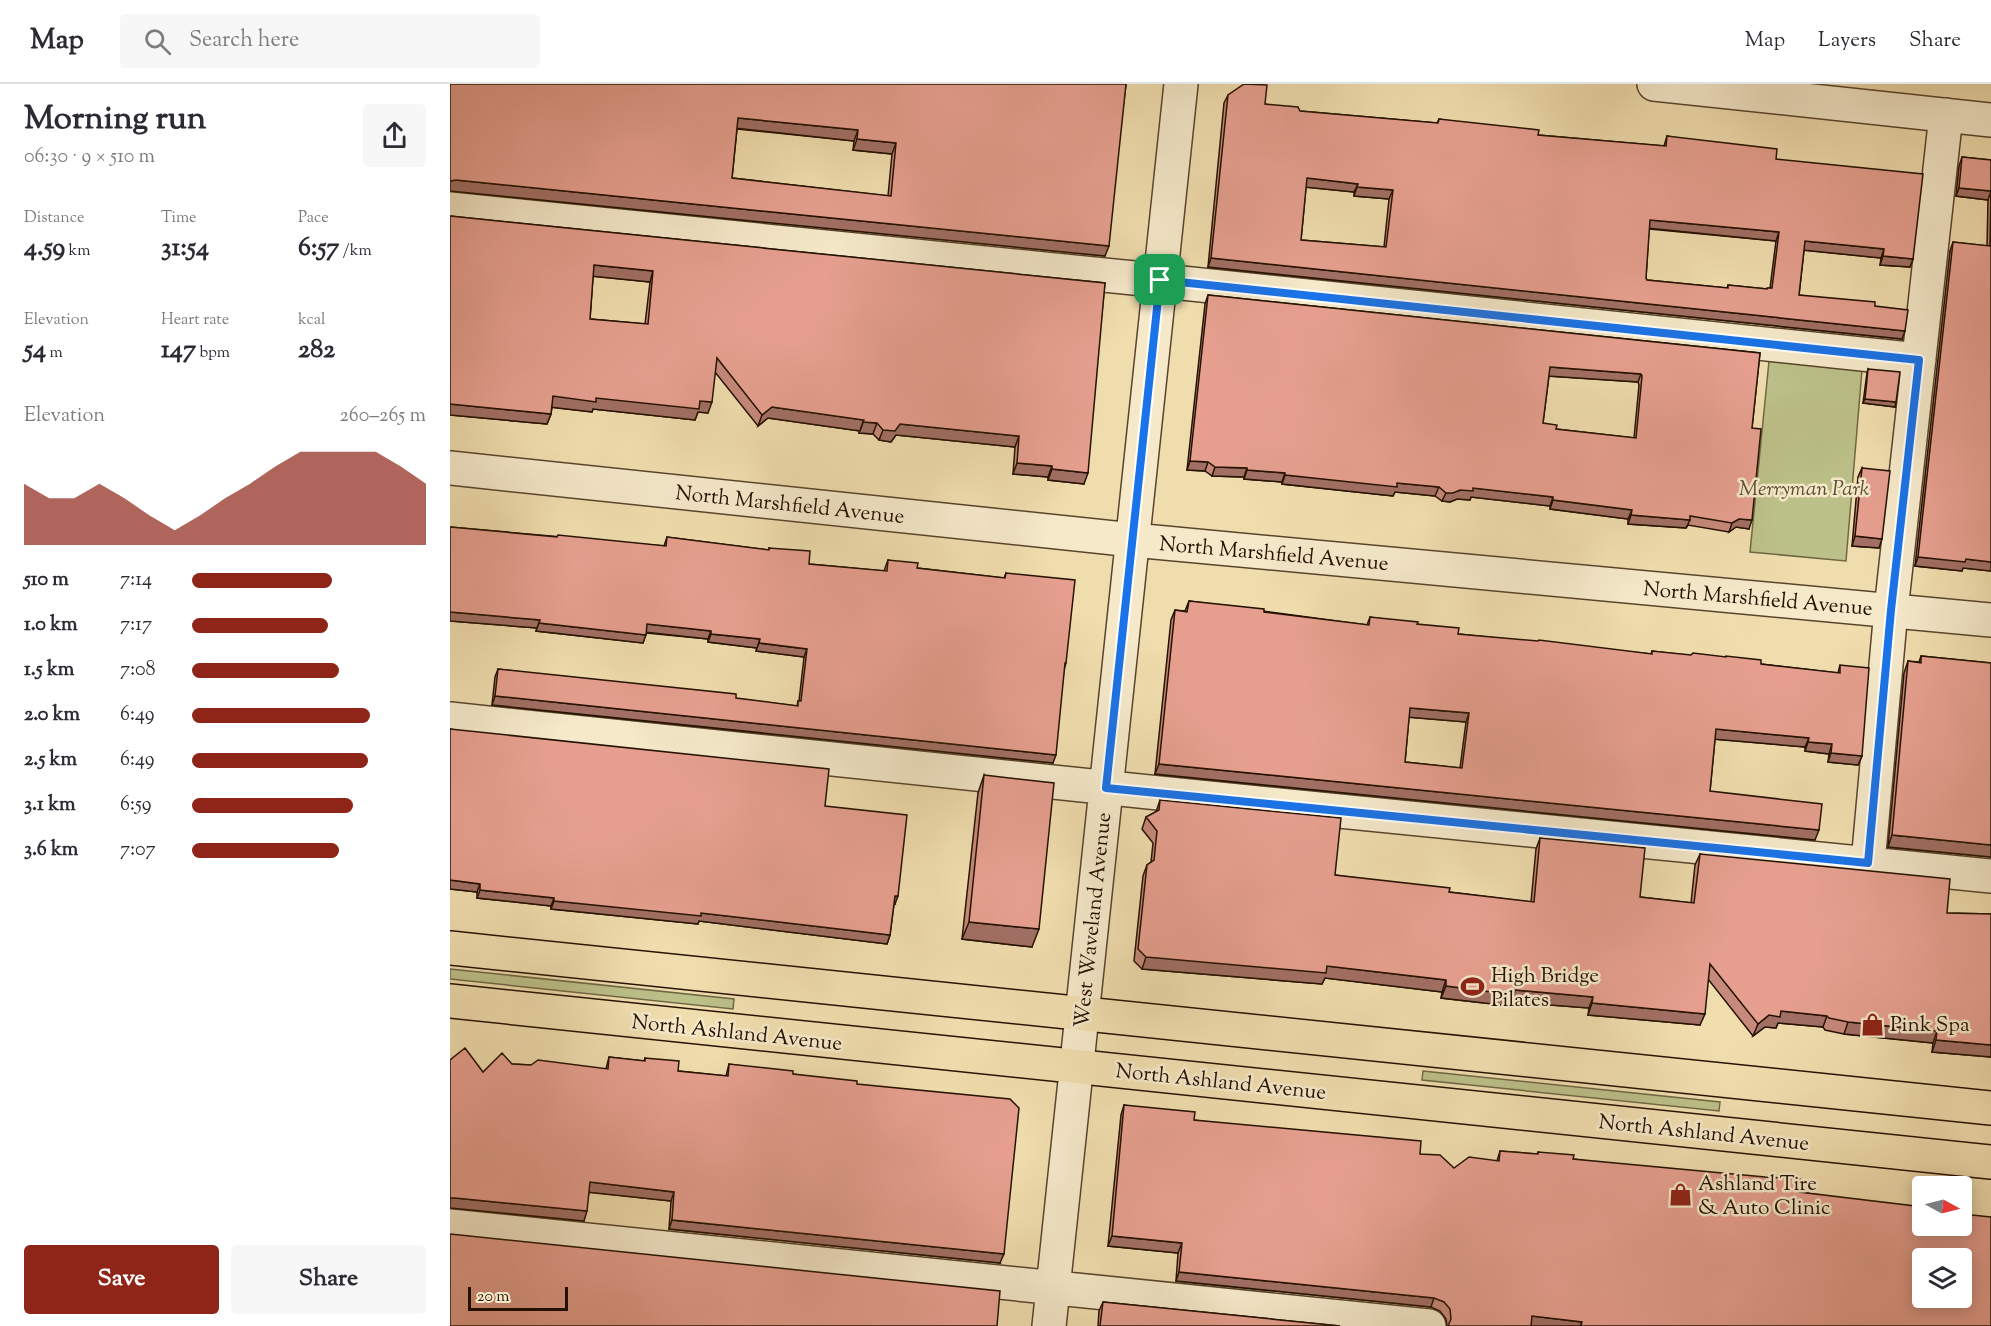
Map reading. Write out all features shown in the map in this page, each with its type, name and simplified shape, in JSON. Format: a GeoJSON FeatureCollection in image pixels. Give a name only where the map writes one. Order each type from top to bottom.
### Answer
{"type":"FeatureCollection","features":[{"type":"Feature","properties":{"kind":"main road"},"geometry":{"type":"LineString","coordinates":[[450,948],[1991,1108]]}},
{"type":"Feature","properties":{"kind":"main road","name":"North Ashland Avenue"},"geometry":{"type":"LineString","coordinates":[[450,1001],[880,1048],[1076,1066],[1991,1162]]}},
{"type":"Feature","properties":{"kind":"street","name":"West Waveland Avenue"},"geometry":{"type":"LineString","coordinates":[[1049,1326],[1180,84]]}},
{"type":"Feature","properties":{"kind":"street"},"geometry":{"type":"LineString","coordinates":[[1654,84],[1991,120]]}},
{"type":"Feature","properties":{"kind":"street"},"geometry":{"type":"LineString","coordinates":[[1868,863],[1891,610],[1946,115]]}},
{"type":"Feature","properties":{"kind":"street"},"geometry":{"type":"LineString","coordinates":[[450,209],[1160,280],[1919,360]]}},
{"type":"Feature","properties":{"kind":"street","name":"North Marshfield Avenue"},"geometry":{"type":"LineString","coordinates":[[450,468],[1133,540],[1991,620]]}},
{"type":"Feature","properties":{"kind":"street"},"geometry":{"type":"LineString","coordinates":[[450,719],[1106,788],[1991,876]]}},
{"type":"Feature","properties":{"kind":"street"},"geometry":{"type":"LineString","coordinates":[[450,1226],[1429,1326]]}},
{"type":"Feature","properties":{"kind":"green space","name":"Merryman Park"},"geometry":{"type":"Polygon","coordinates":[[[1769,361],[1862,370],[1846,561],[1750,552],[1769,361]]]}},
{"type":"Feature","properties":{"kind":"green space"},"geometry":{"type":"Polygon","coordinates":[[[450,969],[734,999],[733,1009],[450,979],[450,969]]]}},
{"type":"Feature","properties":{"kind":"green space"},"geometry":{"type":"Polygon","coordinates":[[[1423,1071],[1720,1102],[1719,1111],[1422,1080],[1423,1071]]]}},
{"type":"Feature","properties":{"kind":"building"},"geometry":{"type":"Polygon","coordinates":[[[450,84],[1126,84],[1109,246],[450,181],[450,84]],[[738,118],[732,178],[891,196],[896,143],[857,139],[858,130],[738,118]]]}},
{"type":"Feature","properties":{"kind":"building"},"geometry":{"type":"Polygon","coordinates":[[[1244,84],[1267,85],[1265,104],[1298,107],[1300,111],[1438,123],[1439,119],[1539,130],[1538,135],[1666,146],[1667,136],[1777,149],[1776,159],[1923,174],[1913,259],[1883,256],[1884,249],[1805,241],[1799,295],[1875,302],[1875,306],[1908,310],[1905,331],[1211,258],[1228,95],[1244,84]],[[1307,178],[1301,240],[1386,247],[1393,190],[1357,187],[1358,184],[1307,178]],[[1650,220],[1647,280],[1728,288],[1728,285],[1772,288],[1779,232],[1650,220]]]}},
{"type":"Feature","properties":{"kind":"building"},"geometry":{"type":"Polygon","coordinates":[[[1962,157],[1991,160],[1991,191],[1959,188],[1962,157]]]}},
{"type":"Feature","properties":{"kind":"building"},"geometry":{"type":"Polygon","coordinates":[[[1991,191],[1991,562],[1918,557],[1953,242],[1990,246],[1991,191]]]}},
{"type":"Feature","properties":{"kind":"building"},"geometry":{"type":"Polygon","coordinates":[[[450,216],[1105,283],[1088,473],[1052,469],[1052,466],[1017,463],[1019,436],[900,424],[895,431],[883,430],[877,423],[863,422],[864,420],[772,407],[762,415],[717,358],[712,402],[700,401],[699,409],[596,398],[596,402],[553,396],[551,414],[450,404],[450,216]],[[594,265],[590,319],[648,324],[653,271],[594,265]]]}},
{"type":"Feature","properties":{"kind":"building"},"geometry":{"type":"Polygon","coordinates":[[[1208,295],[1760,353],[1752,428],[1761,429],[1752,520],[1739,519],[1732,523],[1690,516],[1690,520],[1631,515],[1632,510],[1553,500],[1553,497],[1473,488],[1473,491],[1460,490],[1446,493],[1439,487],[1397,483],[1397,487],[1285,475],[1285,473],[1247,470],[1247,468],[1215,467],[1208,462],[1190,461],[1208,295]],[[1550,367],[1543,423],[1557,425],[1556,429],[1636,438],[1641,374],[1550,367]]]}},
{"type":"Feature","properties":{"kind":"building"},"geometry":{"type":"Polygon","coordinates":[[[1868,369],[1900,372],[1896,402],[1865,399],[1868,369]]]}},
{"type":"Feature","properties":{"kind":"building"},"geometry":{"type":"Polygon","coordinates":[[[1862,468],[1890,471],[1882,539],[1855,536],[1862,468]]]}},
{"type":"Feature","properties":{"kind":"building"},"geometry":{"type":"Polygon","coordinates":[[[450,527],[666,546],[667,537],[769,550],[769,548],[810,551],[809,564],[887,571],[888,560],[918,563],[917,568],[1005,578],[1006,573],[1075,580],[1056,755],[495,696],[498,669],[736,694],[736,698],[798,706],[798,701],[801,701],[807,649],[759,643],[760,639],[711,634],[711,631],[647,624],[646,635],[539,623],[540,620],[450,612],[450,527]]]}},
{"type":"Feature","properties":{"kind":"building"},"geometry":{"type":"Polygon","coordinates":[[[1189,601],[1264,609],[1264,612],[1369,625],[1370,617],[1418,622],[1417,624],[1459,628],[1458,634],[1539,640],[1652,654],[1652,651],[1726,656],[1761,660],[1761,664],[1840,673],[1840,665],[1869,668],[1862,756],[1831,753],[1832,744],[1808,742],[1809,738],[1716,729],[1710,791],[1822,804],[1819,830],[1159,764],[1175,610],[1187,612],[1189,601]],[[1410,708],[1405,762],[1462,768],[1469,713],[1410,708]]]}},
{"type":"Feature","properties":{"kind":"building"},"geometry":{"type":"Polygon","coordinates":[[[1921,656],[1991,663],[1991,845],[1892,835],[1908,661],[1921,663],[1921,656]]]}},
{"type":"Feature","properties":{"kind":"building"},"geometry":{"type":"Polygon","coordinates":[[[450,729],[829,769],[825,806],[907,815],[898,896],[895,896],[890,935],[701,913],[701,916],[554,901],[554,898],[480,890],[480,884],[450,880],[450,729]]]}},
{"type":"Feature","properties":{"kind":"building"},"geometry":{"type":"Polygon","coordinates":[[[984,775],[1054,783],[1039,929],[969,922],[984,775]]]}},
{"type":"Feature","properties":{"kind":"building"},"geometry":{"type":"Polygon","coordinates":[[[1160,800],[1341,818],[1335,875],[1450,888],[1449,892],[1534,902],[1540,838],[1645,848],[1640,897],[1694,903],[1700,854],[1950,879],[1947,913],[1991,914],[1991,1045],[1936,1040],[1937,1031],[1848,1022],[1827,1016],[1781,1011],[1780,1017],[1769,1015],[1758,1024],[1710,964],[1705,1014],[1592,1003],[1593,997],[1515,990],[1514,995],[1446,986],[1446,980],[1327,966],[1326,973],[1146,957],[1138,949],[1147,865],[1154,860],[1157,831],[1146,817],[1159,810],[1160,800]]]}},
{"type":"Feature","properties":{"kind":"building"},"geometry":{"type":"Polygon","coordinates":[[[465,1048],[483,1072],[502,1053],[512,1064],[531,1065],[538,1060],[608,1069],[609,1057],[645,1061],[645,1058],[679,1061],[678,1071],[728,1076],[729,1064],[857,1081],[857,1084],[1010,1099],[1019,1108],[1004,1254],[672,1220],[674,1192],[590,1182],[587,1211],[450,1198],[450,1060],[465,1048]]]}},
{"type":"Feature","properties":{"kind":"building"},"geometry":{"type":"Polygon","coordinates":[[[1124,1105],[1195,1112],[1194,1120],[1421,1141],[1420,1154],[1440,1155],[1454,1168],[1469,1157],[1499,1161],[1500,1151],[1538,1154],[1538,1152],[1574,1155],[1573,1159],[1800,1179],[1799,1192],[1912,1206],[1912,1236],[1972,1236],[1972,1215],[1991,1217],[1991,1326],[1581,1326],[1582,1322],[1532,1316],[1531,1326],[1448,1326],[1451,1319],[1450,1309],[1444,1302],[1434,1298],[1179,1272],[1182,1243],[1112,1236],[1124,1105]]]}},
{"type":"Feature","properties":{"kind":"building"},"geometry":{"type":"Polygon","coordinates":[[[450,1234],[1000,1291],[997,1326],[450,1326],[450,1234]]]}},
{"type":"Feature","properties":{"kind":"building"},"geometry":{"type":"Polygon","coordinates":[[[1103,1302],[1340,1326],[1100,1326],[1103,1302]]]}},
{"type":"Feature","properties":{"kind":"place","name":"High Bridge Pilates"},"geometry":{"type":"Point","coordinates":[1473,987]}},
{"type":"Feature","properties":{"kind":"place","name":"Pink Spa"},"geometry":{"type":"Point","coordinates":[1872,1024]}},
{"type":"Feature","properties":{"kind":"place","name":"Ashland Tire & Auto Clinic"},"geometry":{"type":"Point","coordinates":[1680,1195]}},
{"type":"Feature","properties":{"kind":"route"},"geometry":{"type":"LineString","coordinates":[[1160,280],[1919,360],[1891,610],[1868,863],[1106,788],[1160,280]]}}]}
